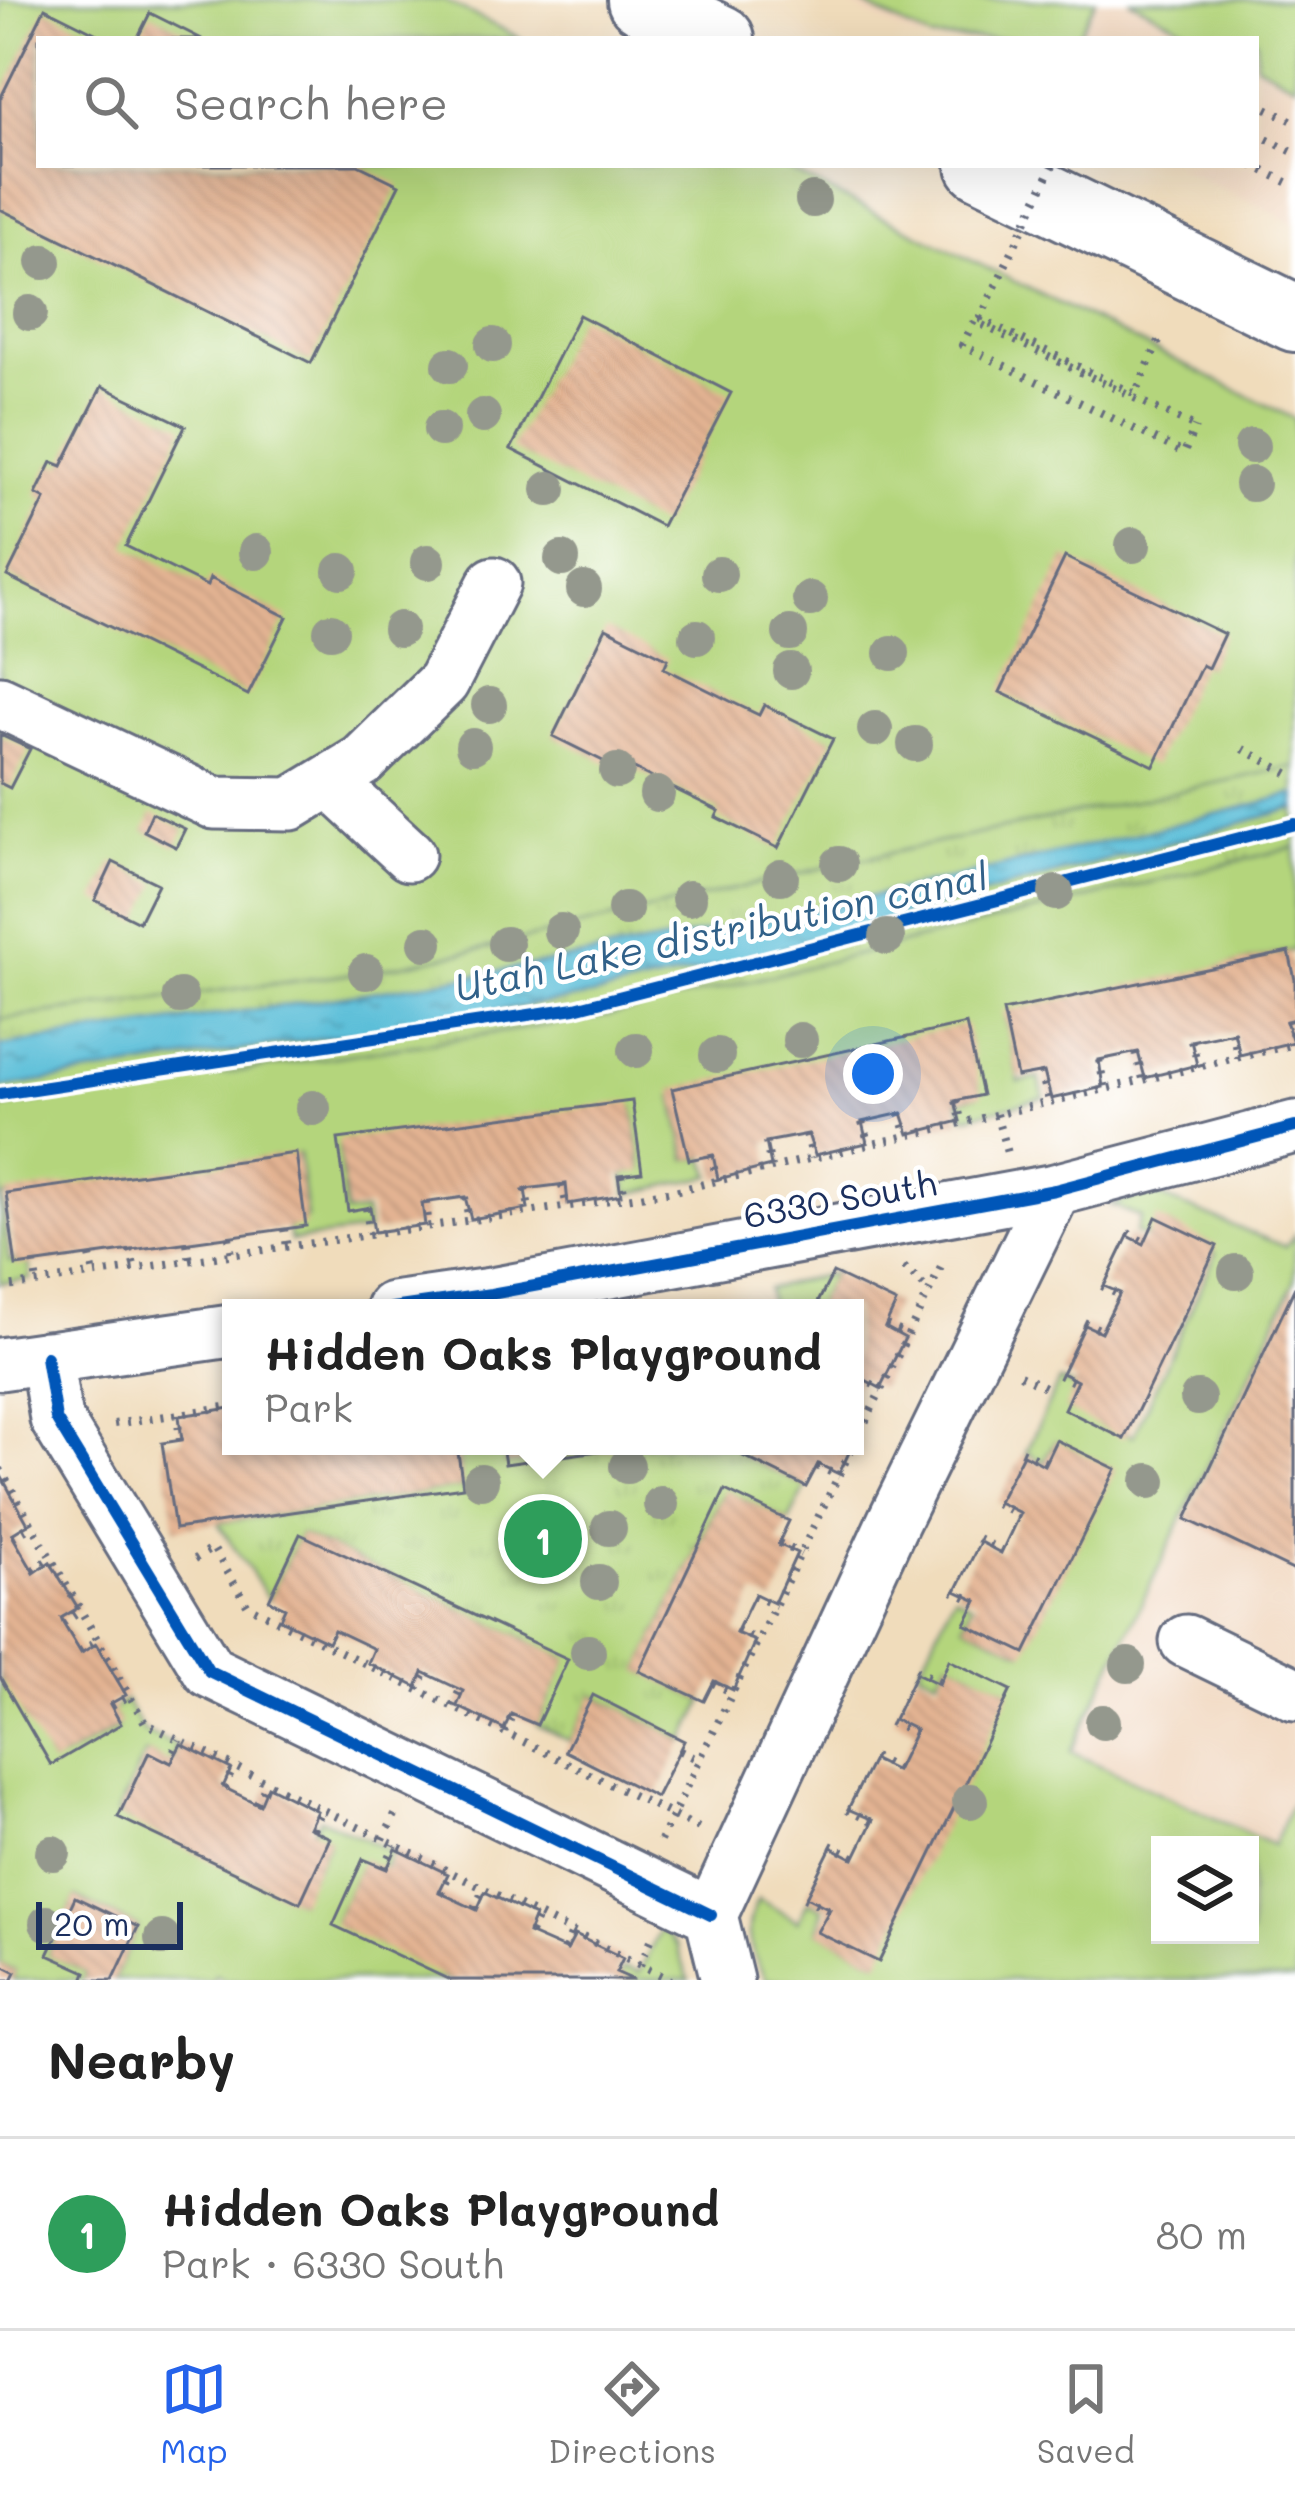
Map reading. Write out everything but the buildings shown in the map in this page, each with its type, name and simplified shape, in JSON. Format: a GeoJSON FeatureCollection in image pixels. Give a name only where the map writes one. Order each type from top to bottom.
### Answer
{"type":"FeatureCollection","features":[{"type":"Feature","properties":{"kind":"main road"},"geometry":{"type":"LineString","coordinates":[[641,0],[716,36]]}},
{"type":"Feature","properties":{"kind":"main road"},"geometry":{"type":"LineString","coordinates":[[986,168],[1295,318]]}},
{"type":"Feature","properties":{"kind":"street"},"geometry":{"type":"LineString","coordinates":[[0,702],[214,803],[291,804],[362,760],[443,682],[494,584]]}},
{"type":"Feature","properties":{"kind":"street"},"geometry":{"type":"LineString","coordinates":[[329,781],[410,855]]}},
{"type":"Feature","properties":{"kind":"street","name":"6330 South"},"geometry":{"type":"LineString","coordinates":[[453,1299],[1055,1190],[1295,1127]]}},
{"type":"Feature","properties":{"kind":"street"},"geometry":{"type":"LineString","coordinates":[[727,1980],[711,1915],[893,1522],[1055,1190]]}},
{"type":"Feature","properties":{"kind":"street"},"geometry":{"type":"LineString","coordinates":[[222,1332],[23,1360],[209,1671],[711,1915]]}},
{"type":"Feature","properties":{"kind":"street"},"geometry":{"type":"LineString","coordinates":[[1186,1641],[1295,1694]]}},
{"type":"Feature","properties":{"kind":"path"},"geometry":{"type":"LineString","coordinates":[[1259,104],[1295,122]]}},
{"type":"Feature","properties":{"kind":"path"},"geometry":{"type":"LineString","coordinates":[[1259,133],[1295,153]]}},
{"type":"Feature","properties":{"kind":"path"},"geometry":{"type":"LineString","coordinates":[[1052,168],[988,303],[980,319],[978,322],[1195,427],[1184,453],[962,345],[976,317],[980,319],[996,327],[1056,355],[1135,394],[1159,341]]}},
{"type":"Feature","properties":{"kind":"path"},"geometry":{"type":"LineString","coordinates":[[1258,168],[1295,186]]}},
{"type":"Feature","properties":{"kind":"path"},"geometry":{"type":"LineString","coordinates":[[1243,749],[1295,776]]}},
{"type":"Feature","properties":{"kind":"path"},"geometry":{"type":"LineString","coordinates":[[0,1094],[575,1008],[1295,824]]}},
{"type":"Feature","properties":{"kind":"path"},"geometry":{"type":"LineString","coordinates":[[0,1288],[717,1181],[1295,1043],[1288,1020]]}},
{"type":"Feature","properties":{"kind":"path"},"geometry":{"type":"LineString","coordinates":[[1232,1032],[1238,1057]]}},
{"type":"Feature","properties":{"kind":"path"},"geometry":{"type":"LineString","coordinates":[[1191,1041],[1198,1067]]}},
{"type":"Feature","properties":{"kind":"path"},"geometry":{"type":"LineString","coordinates":[[1136,1052],[1144,1079]]}},
{"type":"Feature","properties":{"kind":"path"},"geometry":{"type":"LineString","coordinates":[[1099,1060],[1105,1089]]}},
{"type":"Feature","properties":{"kind":"path"},"geometry":{"type":"LineString","coordinates":[[1041,1072],[1049,1102]]}},
{"type":"Feature","properties":{"kind":"path"},"geometry":{"type":"LineString","coordinates":[[956,1101],[962,1123]]}},
{"type":"Feature","properties":{"kind":"path"},"geometry":{"type":"LineString","coordinates":[[900,1113],[907,1136]]}},
{"type":"Feature","properties":{"kind":"path"},"geometry":{"type":"LineString","coordinates":[[996,1114],[1010,1163]]}},
{"type":"Feature","properties":{"kind":"path"},"geometry":{"type":"LineString","coordinates":[[862,1122],[869,1144]]}},
{"type":"Feature","properties":{"kind":"path"},"geometry":{"type":"LineString","coordinates":[[806,1134],[813,1157]]}},
{"type":"Feature","properties":{"kind":"path"},"geometry":{"type":"LineString","coordinates":[[766,1142],[771,1168]]}},
{"type":"Feature","properties":{"kind":"path"},"geometry":{"type":"LineString","coordinates":[[711,1154],[717,1181]]}},
{"type":"Feature","properties":{"kind":"path"},"geometry":{"type":"LineString","coordinates":[[621,1174],[625,1198]]}},
{"type":"Feature","properties":{"kind":"path"},"geometry":{"type":"LineString","coordinates":[[562,1185],[567,1207]]}},
{"type":"Feature","properties":{"kind":"path"},"geometry":{"type":"LineString","coordinates":[[525,1189],[530,1212]]}},
{"type":"Feature","properties":{"kind":"path"},"geometry":{"type":"LineString","coordinates":[[465,1197],[469,1221]]}},
{"type":"Feature","properties":{"kind":"path"},"geometry":{"type":"LineString","coordinates":[[426,1202],[429,1227]]}},
{"type":"Feature","properties":{"kind":"path"},"geometry":{"type":"LineString","coordinates":[[366,1208],[370,1235]]}},
{"type":"Feature","properties":{"kind":"path"},"geometry":{"type":"LineString","coordinates":[[284,1228],[287,1247]]}},
{"type":"Feature","properties":{"kind":"path"},"geometry":{"type":"LineString","coordinates":[[1128,1233],[1144,1242]]}},
{"type":"Feature","properties":{"kind":"path"},"geometry":{"type":"LineString","coordinates":[[229,1237],[232,1256]]}},
{"type":"Feature","properties":{"kind":"path"},"geometry":{"type":"LineString","coordinates":[[187,1243],[190,1261]]}},
{"type":"Feature","properties":{"kind":"path"},"geometry":{"type":"LineString","coordinates":[[864,1415],[882,1389],[951,1246]]}},
{"type":"Feature","properties":{"kind":"path"},"geometry":{"type":"LineString","coordinates":[[130,1250],[134,1269]]}},
{"type":"Feature","properties":{"kind":"path"},"geometry":{"type":"LineString","coordinates":[[90,1256],[94,1275]]}},
{"type":"Feature","properties":{"kind":"path"},"geometry":{"type":"LineString","coordinates":[[34,1263],[37,1283]]}},
{"type":"Feature","properties":{"kind":"path"},"geometry":{"type":"LineString","coordinates":[[1102,1286],[1119,1295]]}},
{"type":"Feature","properties":{"kind":"path"},"geometry":{"type":"LineString","coordinates":[[1084,1322],[1101,1330]]}},
{"type":"Feature","properties":{"kind":"path"},"geometry":{"type":"LineString","coordinates":[[886,1325],[908,1335]]}},
{"type":"Feature","properties":{"kind":"path"},"geometry":{"type":"LineString","coordinates":[[1006,1368],[1051,1390]]}},
{"type":"Feature","properties":{"kind":"path"},"geometry":{"type":"LineString","coordinates":[[1059,1375],[1076,1383]]}},
{"type":"Feature","properties":{"kind":"path"},"geometry":{"type":"LineString","coordinates":[[864,1380],[882,1389]]}},
{"type":"Feature","properties":{"kind":"path"},"geometry":{"type":"LineString","coordinates":[[103,1431],[104,1425],[222,1407]]}},
{"type":"Feature","properties":{"kind":"path"},"geometry":{"type":"LineString","coordinates":[[177,1414],[180,1441]]}},
{"type":"Feature","properties":{"kind":"path"},"geometry":{"type":"LineString","coordinates":[[1021,1451],[1045,1462]]}},
{"type":"Feature","properties":{"kind":"path"},"geometry":{"type":"LineString","coordinates":[[654,1853],[848,1455]]}},
{"type":"Feature","properties":{"kind":"path"},"geometry":{"type":"LineString","coordinates":[[817,1466],[838,1476]]}},
{"type":"Feature","properties":{"kind":"path"},"geometry":{"type":"LineString","coordinates":[[996,1504],[1019,1515]]}},
{"type":"Feature","properties":{"kind":"path"},"geometry":{"type":"LineString","coordinates":[[13,1538],[33,1526]]}},
{"type":"Feature","properties":{"kind":"path"},"geometry":{"type":"LineString","coordinates":[[978,1539],[1001,1550]]}},
{"type":"Feature","properties":{"kind":"path"},"geometry":{"type":"LineString","coordinates":[[779,1543],[801,1554]]}},
{"type":"Feature","properties":{"kind":"path"},"geometry":{"type":"LineString","coordinates":[[179,1567],[213,1548],[248,1606],[576,1762],[742,1850]]}},
{"type":"Feature","properties":{"kind":"path"},"geometry":{"type":"LineString","coordinates":[[33,1570],[50,1558]]}},
{"type":"Feature","properties":{"kind":"path"},"geometry":{"type":"LineString","coordinates":[[953,1591],[976,1602]]}},
{"type":"Feature","properties":{"kind":"path"},"geometry":{"type":"LineString","coordinates":[[753,1596],[776,1605]]}},
{"type":"Feature","properties":{"kind":"path"},"geometry":{"type":"LineString","coordinates":[[278,1620],[283,1607]]}},
{"type":"Feature","properties":{"kind":"path"},"geometry":{"type":"LineString","coordinates":[[64,1623],[81,1611]]}},
{"type":"Feature","properties":{"kind":"path"},"geometry":{"type":"LineString","coordinates":[[328,1645],[336,1631]]}},
{"type":"Feature","properties":{"kind":"path"},"geometry":{"type":"LineString","coordinates":[[737,1631],[759,1640]]}},
{"type":"Feature","properties":{"kind":"path"},"geometry":{"type":"LineString","coordinates":[[80,1651],[98,1640]]}},
{"type":"Feature","properties":{"kind":"path"},"geometry":{"type":"LineString","coordinates":[[365,1663],[372,1648]]}},
{"type":"Feature","properties":{"kind":"path"},"geometry":{"type":"LineString","coordinates":[[915,1670],[939,1682]]}},
{"type":"Feature","properties":{"kind":"path"},"geometry":{"type":"LineString","coordinates":[[417,1689],[426,1673]]}},
{"type":"Feature","properties":{"kind":"path"},"geometry":{"type":"LineString","coordinates":[[713,1683],[733,1693]]}},
{"type":"Feature","properties":{"kind":"path"},"geometry":{"type":"LineString","coordinates":[[452,1706],[460,1690]]}},
{"type":"Feature","properties":{"kind":"path"},"geometry":{"type":"LineString","coordinates":[[112,1706],[128,1696]]}},
{"type":"Feature","properties":{"kind":"path"},"geometry":{"type":"LineString","coordinates":[[505,1732],[513,1714]]}},
{"type":"Feature","properties":{"kind":"path"},"geometry":{"type":"LineString","coordinates":[[890,1722],[914,1732]]}},
{"type":"Feature","properties":{"kind":"path"},"geometry":{"type":"LineString","coordinates":[[168,1762],[179,1740]]}},
{"type":"Feature","properties":{"kind":"path"},"geometry":{"type":"LineString","coordinates":[[680,1751],[700,1760]]}},
{"type":"Feature","properties":{"kind":"path"},"geometry":{"type":"LineString","coordinates":[[873,1756],[897,1769]]}},
{"type":"Feature","properties":{"kind":"path"},"geometry":{"type":"LineString","coordinates":[[224,1788],[234,1767]]}},
{"type":"Feature","properties":{"kind":"path"},"geometry":{"type":"LineString","coordinates":[[257,1803],[267,1783]]}},
{"type":"Feature","properties":{"kind":"path"},"geometry":{"type":"LineString","coordinates":[[313,1829],[322,1810]]}},
{"type":"Feature","properties":{"kind":"path"},"geometry":{"type":"LineString","coordinates":[[847,1810],[872,1822]]}},
{"type":"Feature","properties":{"kind":"path"},"geometry":{"type":"LineString","coordinates":[[384,1868],[395,1845]]}},
{"type":"Feature","properties":{"kind":"path"},"geometry":{"type":"LineString","coordinates":[[830,1845],[854,1857]]}},
{"type":"Feature","properties":{"kind":"path"},"geometry":{"type":"LineString","coordinates":[[441,1893],[450,1872]]}},
{"type":"Feature","properties":{"kind":"path"},"geometry":{"type":"LineString","coordinates":[[474,1908],[484,1888]]}},
{"type":"Feature","properties":{"kind":"path"},"geometry":{"type":"LineString","coordinates":[[804,1898],[829,1910]]}},
{"type":"Feature","properties":{"kind":"path"},"geometry":{"type":"LineString","coordinates":[[530,1933],[538,1916]]}},
{"type":"Feature","properties":{"kind":"path"},"geometry":{"type":"LineString","coordinates":[[566,1949],[572,1932]]}},
{"type":"Feature","properties":{"kind":"path"},"geometry":{"type":"LineString","coordinates":[[618,1973],[625,1958]]}},
{"type":"Feature","properties":{"kind":"shaded area"},"geometry":{"type":"Polygon","coordinates":[[[838,0],[1295,0],[1295,224],[1180,168],[1259,168],[1259,36],[911,36],[838,0]]]}},
{"type":"Feature","properties":{"kind":"shaded area"},"geometry":{"type":"Polygon","coordinates":[[[1295,1280],[1295,1980],[962,1980],[1186,1519],[1295,1280]]]}},
{"type":"Feature","properties":{"kind":"green space"},"geometry":{"type":"Polygon","coordinates":[[[0,0],[443,0],[516,36],[36,36],[36,168],[783,168],[1295,419],[1295,950],[1005,1018],[1019,1082],[1039,1078],[1044,1098],[965,1117],[958,1101],[978,1095],[961,1028],[673,1096],[687,1159],[705,1158],[712,1176],[628,1194],[624,1174],[642,1169],[633,1107],[339,1146],[346,1213],[365,1212],[368,1231],[290,1241],[287,1222],[307,1218],[299,1154],[2,1197],[9,1261],[29,1259],[31,1279],[0,1283],[0,0]]]}},
{"type":"Feature","properties":{"kind":"green space"},"geometry":{"type":"Polygon","coordinates":[[[854,0],[1096,0],[1078,36],[925,36],[854,0]]]}},
{"type":"Feature","properties":{"kind":"green space"},"geometry":{"type":"Polygon","coordinates":[[[1129,0],[1295,0],[1295,84],[1259,66],[1259,36],[1200,36],[1129,0]]]}},
{"type":"Feature","properties":{"kind":"green space"},"geometry":{"type":"Polygon","coordinates":[[[1295,766],[1295,847],[607,1016],[0,1107],[0,1019],[366,972],[1295,766]]]}},
{"type":"Feature","properties":{"kind":"green space"},"geometry":{"type":"Polygon","coordinates":[[[1151,1193],[1286,1247],[1295,1234],[1295,1280],[1071,1752],[1253,1836],[1151,1836],[1151,1944],[1259,1944],[1259,1839],[1273,1845],[1295,1795],[1295,1980],[766,1980],[750,1940],[750,1921],[758,1899],[798,1921],[808,1901],[823,1909],[817,1931],[876,1960],[1004,1688],[948,1660],[937,1679],[919,1670],[954,1595],[972,1604],[964,1624],[1023,1652],[1110,1468],[1055,1441],[1043,1462],[1026,1452],[1059,1381],[1078,1388],[1069,1406],[1133,1436],[1216,1254],[1159,1226],[1151,1239],[1135,1233],[1141,1217],[1111,1205],[1151,1193]]]}},
{"type":"Feature","properties":{"kind":"green space"},"geometry":{"type":"Polygon","coordinates":[[[833,1273],[820,1299],[769,1299],[768,1289],[833,1273]]]}},
{"type":"Feature","properties":{"kind":"green space"},"geometry":{"type":"Polygon","coordinates":[[[458,1455],[504,1455],[505,1464],[568,1455],[744,1455],[806,1487],[789,1521],[725,1491],[713,1514],[640,1670],[704,1701],[684,1741],[594,1695],[570,1741],[537,1725],[567,1659],[300,1534],[269,1600],[218,1523],[462,1487],[458,1455]]]}},
{"type":"Feature","properties":{"kind":"green space"},"geometry":{"type":"Polygon","coordinates":[[[0,1657],[59,1760],[117,1728],[110,1712],[125,1700],[143,1731],[177,1746],[169,1764],[145,1753],[117,1813],[298,1901],[328,1844],[311,1835],[320,1818],[392,1852],[383,1870],[363,1862],[335,1920],[457,1980],[226,1980],[215,1975],[212,1980],[113,1980],[138,1927],[76,1897],[48,1954],[86,1972],[83,1980],[12,1980],[15,1971],[0,1964],[0,1657]]]}},
{"type":"Feature","properties":{"kind":"green space"},"geometry":{"type":"Polygon","coordinates":[[[661,1928],[677,1946],[689,1980],[617,1980],[624,1968],[639,1973],[661,1928]]]}},
{"type":"Feature","properties":{"kind":"water","name":"Utah Lake distribution canal"},"geometry":{"type":"Polygon","coordinates":[[[1295,794],[1295,808],[722,966],[591,996],[0,1088],[0,1046],[389,989],[621,949],[959,877],[1295,794]]]}},
{"type":"Feature","properties":{"kind":"cycle path"},"geometry":{"type":"LineString","coordinates":[[0,1094],[575,1008],[1295,824]]}},
{"type":"Feature","properties":{"kind":"cycle path"},"geometry":{"type":"LineString","coordinates":[[456,1299],[1055,1190],[1295,1127]]}},
{"type":"Feature","properties":{"kind":"cycle path"},"geometry":{"type":"LineString","coordinates":[[46,1357],[56,1419],[209,1671],[711,1915]]}},
{"type":"Feature","properties":{"kind":"place","name":"Hidden Oaks Playground"},"geometry":{"type":"Point","coordinates":[543,1539]}}]}
